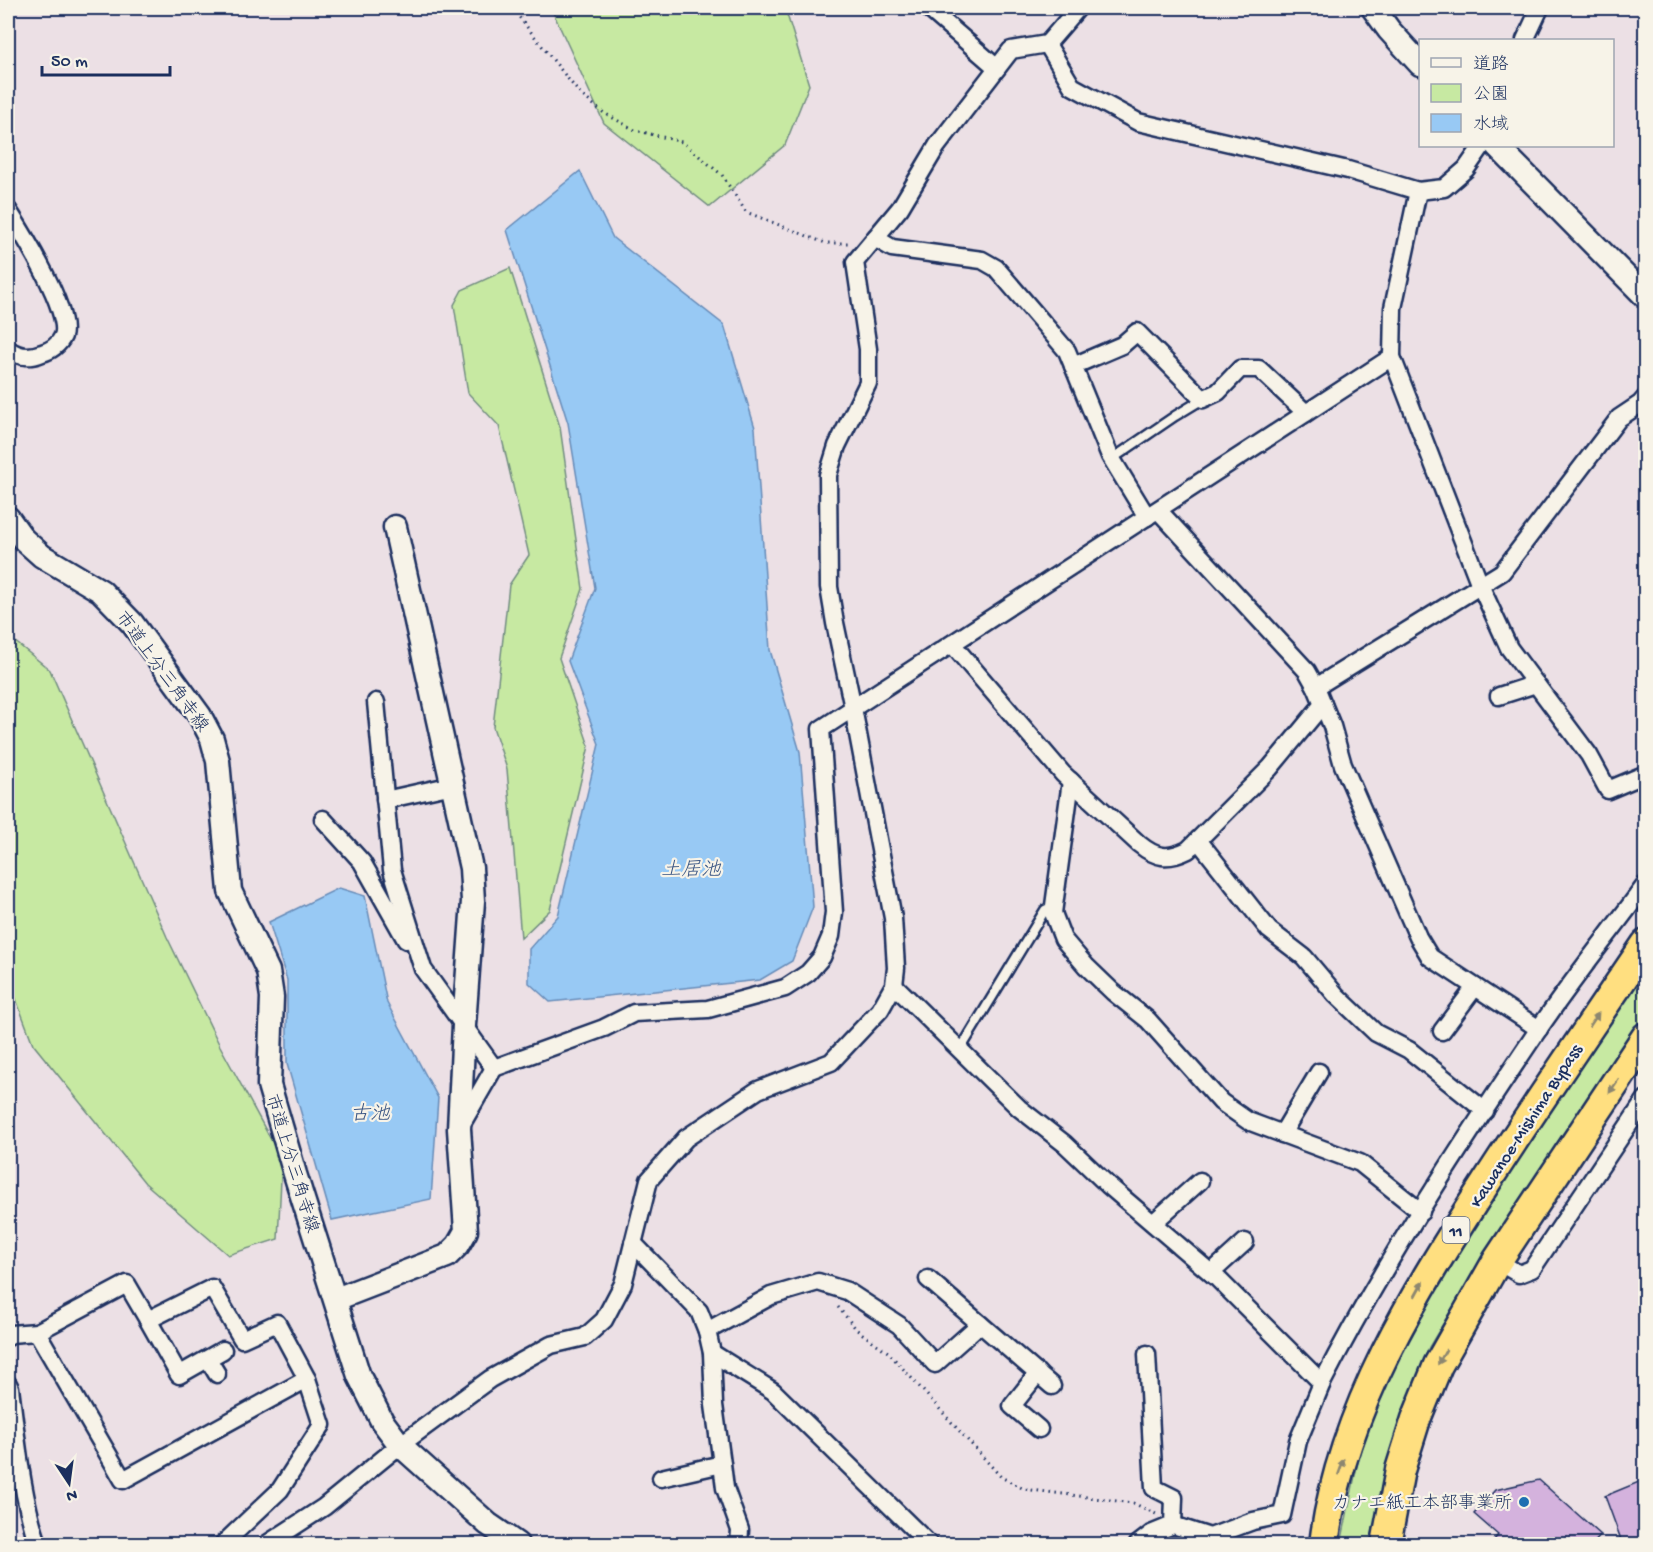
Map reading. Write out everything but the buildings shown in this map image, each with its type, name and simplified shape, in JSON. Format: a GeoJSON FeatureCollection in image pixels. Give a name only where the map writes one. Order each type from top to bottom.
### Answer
{"type":"FeatureCollection","features":[{"type":"Feature","properties":{"kind":"highway","name":"Kawanoe-Mishima Bypass"},"geometry":{"type":"LineString","coordinates":[[1324,1545],[1326,1526],[1341,1466],[1359,1414],[1395,1332],[1432,1266],[1536,1105],[1646,944]]}},
{"type":"Feature","properties":{"kind":"highway"},"geometry":{"type":"LineString","coordinates":[[1386,1545],[1400,1470],[1416,1419],[1438,1365],[1497,1261],[1646,1037]]}},
{"type":"Feature","properties":{"kind":"street"},"geometry":{"type":"LineString","coordinates":[[928,8],[997,68]]}},
{"type":"Feature","properties":{"kind":"street"},"geometry":{"type":"LineString","coordinates":[[267,1545],[324,1507],[400,1445],[490,1379],[551,1345],[585,1337],[604,1320],[623,1284],[649,1180],[686,1138],[758,1090],[831,1062],[880,1010],[894,985],[896,968],[893,918],[854,708],[835,623],[830,587],[828,475],[837,446],[868,383],[868,349],[855,262],[900,208],[937,146],[1011,50],[1047,44],[1078,8]]}},
{"type":"Feature","properties":{"kind":"street"},"geometry":{"type":"LineString","coordinates":[[1373,8],[1389,30],[1419,62]]}},
{"type":"Feature","properties":{"kind":"street"},"geometry":{"type":"LineString","coordinates":[[1526,39],[1540,8]]}},
{"type":"Feature","properties":{"kind":"street"},"geometry":{"type":"LineString","coordinates":[[1047,44],[1072,86],[1138,122],[1348,170],[1418,191],[1444,188],[1466,169],[1481,147]]}},
{"type":"Feature","properties":{"kind":"street"},"geometry":{"type":"LineString","coordinates":[[1498,147],[1646,297]]}},
{"type":"Feature","properties":{"kind":"street"},"geometry":{"type":"LineString","coordinates":[[1418,191],[1393,308],[1392,357],[1480,585],[1509,648],[1589,754],[1608,790],[1646,774]]}},
{"type":"Feature","properties":{"kind":"street"},"geometry":{"type":"LineString","coordinates":[[8,210],[24,236],[62,313],[63,335],[51,350],[31,357],[8,349]]}},
{"type":"Feature","properties":{"kind":"street"},"geometry":{"type":"LineString","coordinates":[[872,241],[892,248],[982,260],[996,268],[1067,351],[1112,459],[1152,513],[1307,671],[1323,704],[1343,765],[1418,937],[1430,957],[1539,1029]]}},
{"type":"Feature","properties":{"kind":"street"},"geometry":{"type":"LineString","coordinates":[[1073,366],[1122,345],[1137,332],[1203,399],[1218,392],[1240,369],[1259,369],[1306,413]]}},
{"type":"Feature","properties":{"kind":"street"},"geometry":{"type":"LineString","coordinates":[[459,1129],[494,1068],[604,1028],[634,1013],[708,1009],[785,988],[808,973],[822,957],[831,936],[834,912],[820,729],[1392,357]]}},
{"type":"Feature","properties":{"kind":"street"},"geometry":{"type":"LineString","coordinates":[[1316,687],[1502,572],[1618,418],[1644,404]]}},
{"type":"Feature","properties":{"kind":"street","name":"市道上分三角寺線"},"geometry":{"type":"LineString","coordinates":[[8,518],[23,539],[42,556],[101,591],[132,623],[200,716],[212,739],[218,761],[230,891],[268,971],[272,997],[269,1085],[359,1376],[382,1421],[400,1445],[516,1545]]}},
{"type":"Feature","properties":{"kind":"street"},"geometry":{"type":"LineString","coordinates":[[336,1299],[447,1256],[458,1245],[466,1231],[459,1129],[473,901],[471,868],[395,527]]}},
{"type":"Feature","properties":{"kind":"street"},"geometry":{"type":"LineString","coordinates":[[952,644],[1071,781],[1150,853],[1163,857],[1178,855],[1188,850],[1270,768],[1323,704]]}},
{"type":"Feature","properties":{"kind":"street"},"geometry":{"type":"LineString","coordinates":[[1499,696],[1536,684]]}},
{"type":"Feature","properties":{"kind":"street"},"geometry":{"type":"LineString","coordinates":[[376,702],[392,870],[423,969]]}},
{"type":"Feature","properties":{"kind":"street"},"geometry":{"type":"LineString","coordinates":[[1071,781],[1053,913],[1063,939],[1113,992],[1148,1020],[1221,1102],[1248,1121],[1360,1163],[1421,1212]]}},
{"type":"Feature","properties":{"kind":"street"},"geometry":{"type":"LineString","coordinates":[[385,800],[453,785]]}},
{"type":"Feature","properties":{"kind":"street"},"geometry":{"type":"LineString","coordinates":[[323,819],[362,862],[423,969],[494,1068]]}},
{"type":"Feature","properties":{"kind":"street"},"geometry":{"type":"LineString","coordinates":[[1198,840],[1269,930],[1304,957],[1336,995],[1376,1033],[1409,1050],[1485,1111]]}},
{"type":"Feature","properties":{"kind":"street"},"geometry":{"type":"LineString","coordinates":[[1138,1545],[1151,1534],[1173,1525],[1210,1537],[1253,1521],[1282,1515],[1298,1441],[1322,1383],[1345,1338],[1421,1212],[1539,1029],[1646,884]]}},
{"type":"Feature","properties":{"kind":"street"},"geometry":{"type":"LineString","coordinates":[[894,985],[1018,1108],[1065,1144],[1211,1273],[1322,1383]]}},
{"type":"Feature","properties":{"kind":"street"},"geometry":{"type":"LineString","coordinates":[[1442,1031],[1475,987]]}},
{"type":"Feature","properties":{"kind":"street"},"geometry":{"type":"LineString","coordinates":[[1282,1134],[1319,1072]]}},
{"type":"Feature","properties":{"kind":"street"},"geometry":{"type":"LineString","coordinates":[[1497,1261],[1519,1274],[1532,1269],[1646,1099]]}},
{"type":"Feature","properties":{"kind":"street"},"geometry":{"type":"LineString","coordinates":[[1153,1224],[1200,1181]]}},
{"type":"Feature","properties":{"kind":"street"},"geometry":{"type":"LineString","coordinates":[[1211,1273],[1245,1242]]}},
{"type":"Feature","properties":{"kind":"street"},"geometry":{"type":"LineString","coordinates":[[633,1243],[699,1311],[707,1331],[712,1353],[714,1405],[725,1488],[740,1530],[739,1545]]}},
{"type":"Feature","properties":{"kind":"street"},"geometry":{"type":"LineString","coordinates":[[928,1278],[1052,1386]]}},
{"type":"Feature","properties":{"kind":"street"},"geometry":{"type":"LineString","coordinates":[[707,1331],[771,1296],[818,1282],[847,1291],[898,1325],[935,1364],[980,1324]]}},
{"type":"Feature","properties":{"kind":"street"},"geometry":{"type":"LineString","coordinates":[[8,1337],[37,1332],[127,1284],[179,1375],[223,1350]]}},
{"type":"Feature","properties":{"kind":"street"},"geometry":{"type":"LineString","coordinates":[[148,1320],[212,1288],[242,1339],[277,1323],[307,1379],[322,1425],[280,1490],[223,1545]]}},
{"type":"Feature","properties":{"kind":"street"},"geometry":{"type":"LineString","coordinates":[[37,1332],[123,1480],[307,1379]]}},
{"type":"Feature","properties":{"kind":"street"},"geometry":{"type":"LineString","coordinates":[[712,1353],[773,1391],[929,1545]]}},
{"type":"Feature","properties":{"kind":"street"},"geometry":{"type":"LineString","coordinates":[[1147,1354],[1154,1488],[1174,1498],[1173,1525]]}},
{"type":"Feature","properties":{"kind":"street"},"geometry":{"type":"LineString","coordinates":[[208,1359],[217,1374]]}},
{"type":"Feature","properties":{"kind":"street"},"geometry":{"type":"LineString","coordinates":[[1038,1373],[1012,1406],[1039,1429]]}},
{"type":"Feature","properties":{"kind":"street"},"geometry":{"type":"LineString","coordinates":[[8,1384],[30,1522],[38,1545]]}},
{"type":"Feature","properties":{"kind":"street"},"geometry":{"type":"LineString","coordinates":[[661,1478],[722,1464]]}},
{"type":"Feature","properties":{"kind":"lane"},"geometry":{"type":"LineString","coordinates":[[1112,459],[1203,399]]}},
{"type":"Feature","properties":{"kind":"lane"},"geometry":{"type":"LineString","coordinates":[[960,1050],[1046,910],[1054,906]]}},
{"type":"Feature","properties":{"kind":"path"},"geometry":{"type":"LineString","coordinates":[[512,8],[580,94],[604,113],[635,130],[682,142],[722,175],[746,213],[825,243],[872,241]]}},
{"type":"Feature","properties":{"kind":"path"},"geometry":{"type":"LineString","coordinates":[[818,1282],[857,1330],[888,1352],[1001,1478],[1024,1490],[1133,1503],[1161,1516],[1173,1525]]}},
{"type":"Feature","properties":{"kind":"green space"},"geometry":{"type":"Polygon","coordinates":[[[551,8],[785,8],[809,85],[785,145],[710,207],[604,123],[551,8]]]}},
{"type":"Feature","properties":{"kind":"green space"},"geometry":{"type":"Polygon","coordinates":[[[510,268],[560,427],[583,589],[559,658],[589,746],[550,910],[521,938],[507,769],[493,727],[509,585],[529,555],[499,426],[468,393],[454,305],[462,290],[510,268]]]}},
{"type":"Feature","properties":{"kind":"green space"},"geometry":{"type":"Polygon","coordinates":[[[8,636],[50,670],[167,937],[220,1046],[282,1160],[278,1239],[228,1255],[145,1183],[33,1044],[8,978],[8,636]]]}},
{"type":"Feature","properties":{"kind":"green space"},"geometry":{"type":"Polygon","coordinates":[[[1645,966],[1645,1019],[1556,1154],[1477,1267],[1429,1347],[1395,1437],[1370,1544],[1341,1544],[1358,1461],[1382,1387],[1421,1310],[1534,1130],[1645,966]]]}},
{"type":"Feature","properties":{"kind":"water","name":"土居池"},"geometry":{"type":"Polygon","coordinates":[[[580,171],[613,238],[724,325],[755,428],[770,650],[800,752],[813,907],[792,961],[760,980],[550,1002],[529,983],[529,949],[558,916],[599,744],[568,661],[595,588],[568,423],[507,230],[580,171]]]}},
{"type":"Feature","properties":{"kind":"water","name":"古池"},"geometry":{"type":"Polygon","coordinates":[[[339,888],[365,896],[387,1003],[438,1098],[431,1199],[332,1220],[287,1064],[287,980],[269,922],[339,888]]]}},
{"type":"Feature","properties":{"kind":"place","name":"カナエ紙工本部事業所"},"geometry":{"type":"Point","coordinates":[1524,1502]}}]}
